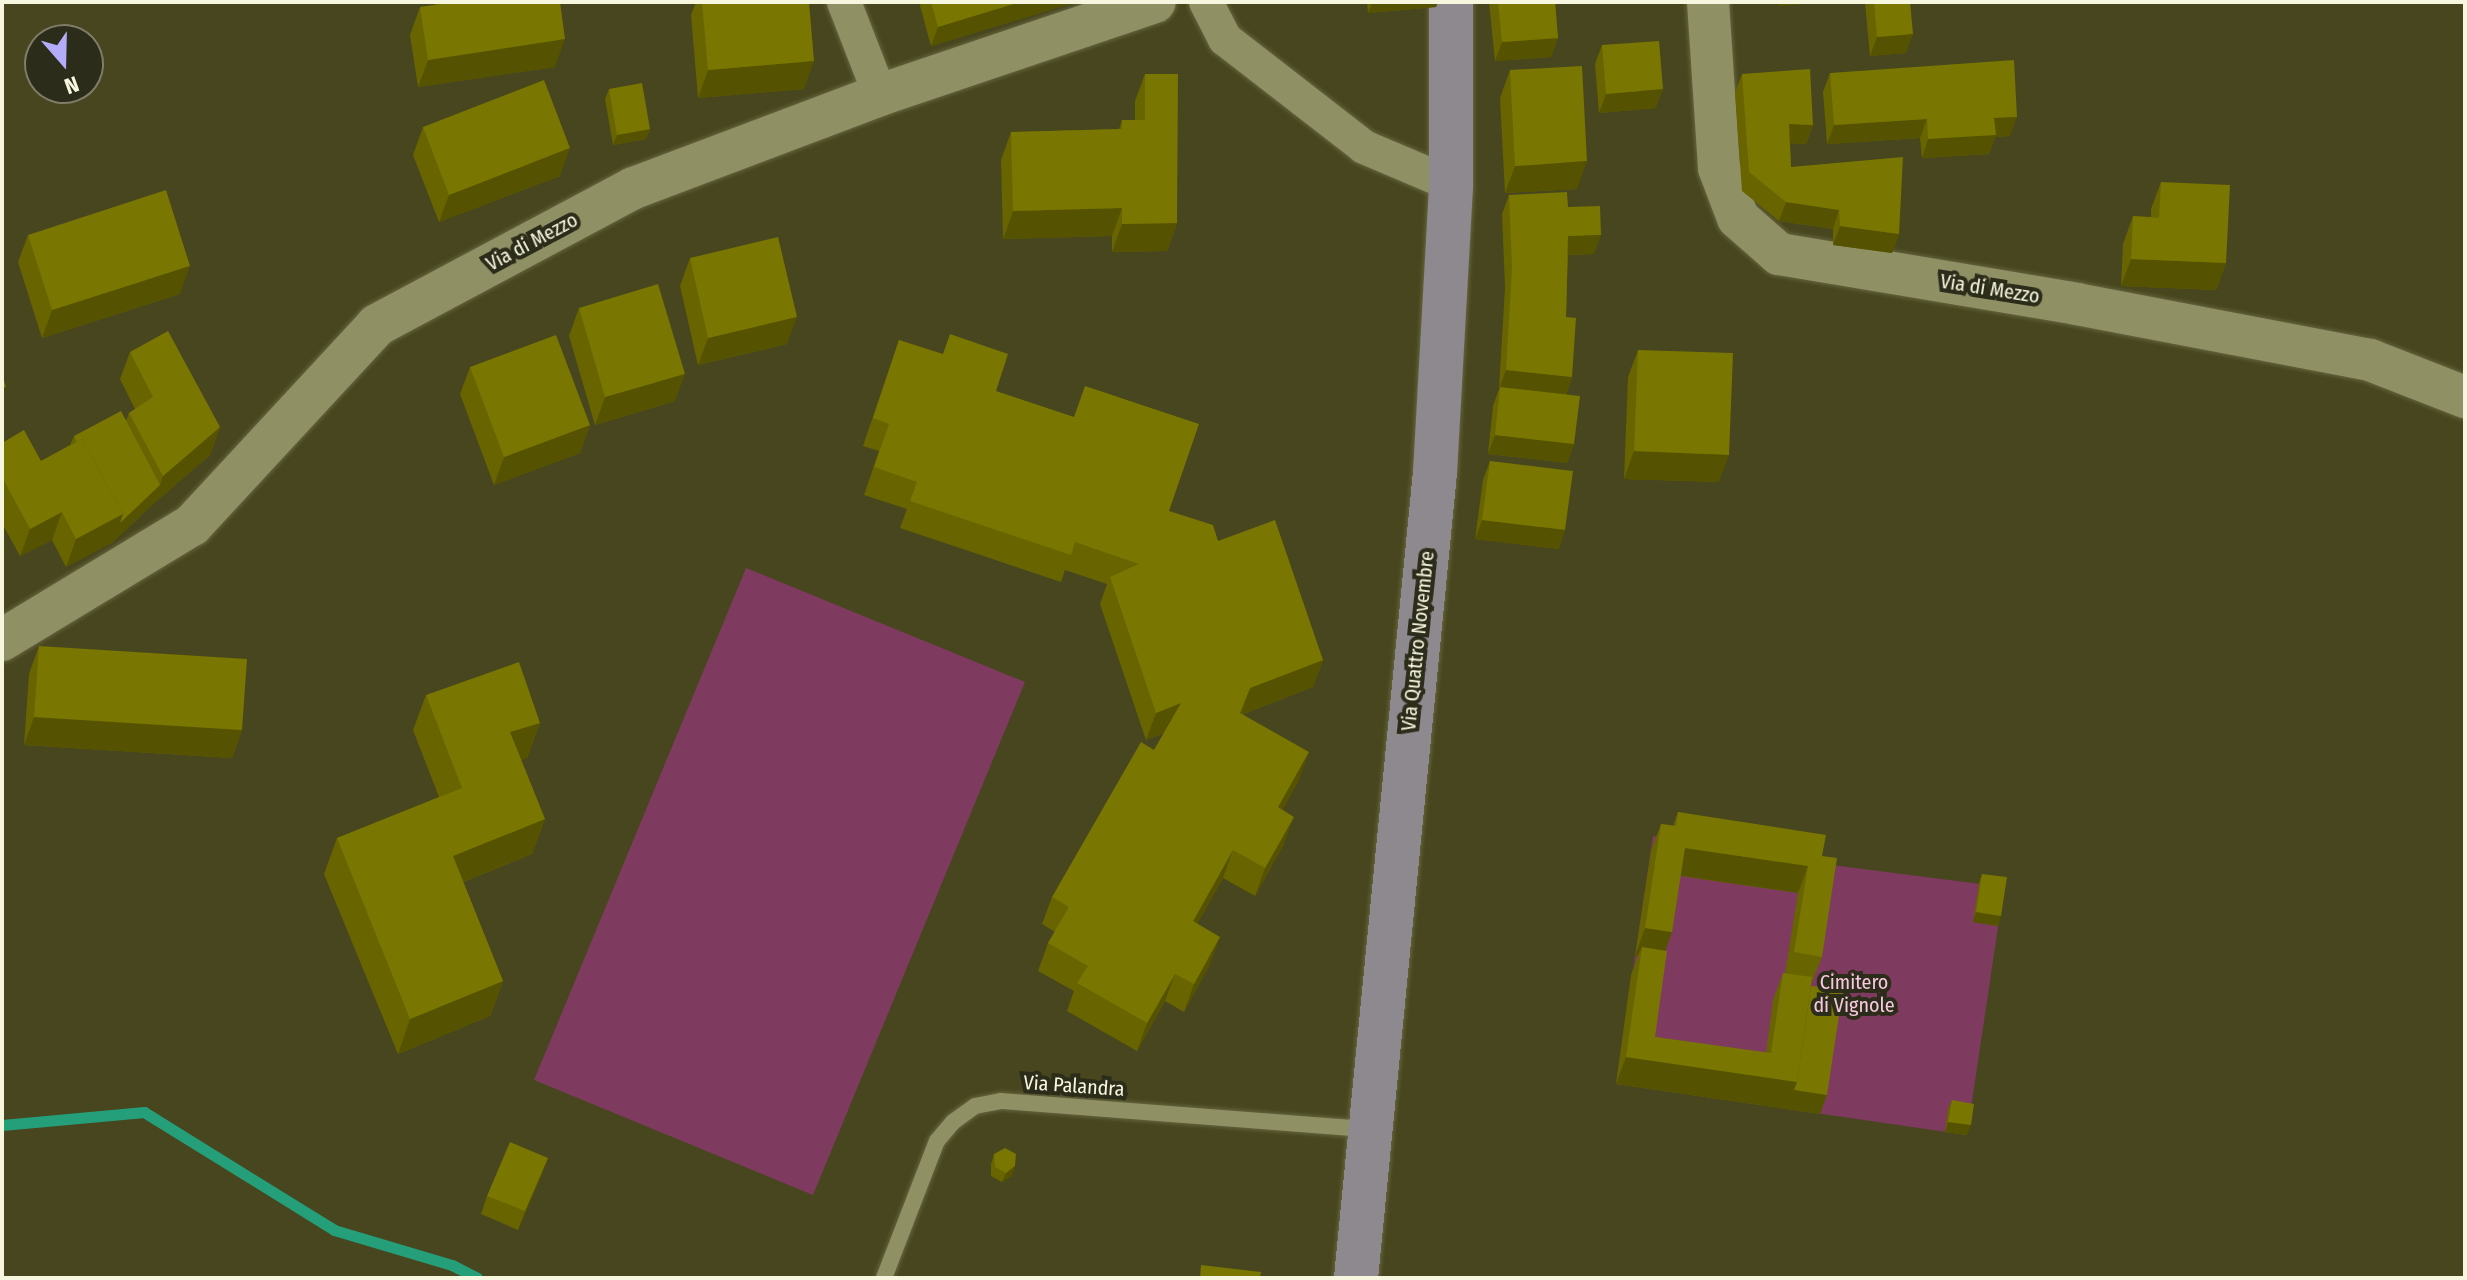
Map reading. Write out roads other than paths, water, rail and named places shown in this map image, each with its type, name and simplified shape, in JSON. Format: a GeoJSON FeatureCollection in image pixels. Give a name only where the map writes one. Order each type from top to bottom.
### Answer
{"type":"FeatureCollection","features":[{"type":"Feature","properties":{"kind":"main road","name":"Via Quattro Novembre"},"geometry":{"type":"LineString","coordinates":[[1356,1278],[1435,473],[1451,184],[1451,2]]}},
{"type":"Feature","properties":{"kind":"street"},"geometry":{"type":"LineString","coordinates":[[844,2],[880,95]]}},
{"type":"Feature","properties":{"kind":"street","name":"Via di Mezzo"},"geometry":{"type":"LineString","coordinates":[[2,640],[192,525],[377,325],[634,188],[880,95],[1155,2]]}},
{"type":"Feature","properties":{"kind":"street"},"geometry":{"type":"LineString","coordinates":[[1206,2],[1225,39],[1364,147],[1451,184]]}},
{"type":"Feature","properties":{"kind":"street","name":"Via di Mezzo"},"geometry":{"type":"LineString","coordinates":[[1708,2],[1719,168],[1738,218],[1779,254],[2077,304],[2370,360],[2465,397]]}},
{"type":"Feature","properties":{"kind":"lane","name":"Via Palandra"},"geometry":{"type":"LineString","coordinates":[[884,1278],[937,1141],[953,1122],[975,1106],[1001,1101],[1369,1129]]}},
{"type":"Feature","properties":{"kind":"waterway"},"geometry":{"type":"LineString","coordinates":[[2,1125],[144,1112],[334,1230],[452,1265],[477,1278]]}},
{"type":"Feature","properties":{"kind":"park label","name":"Cimitero di Vignole"},"geometry":{"type":"Point","coordinates":[1854,994]}}]}
